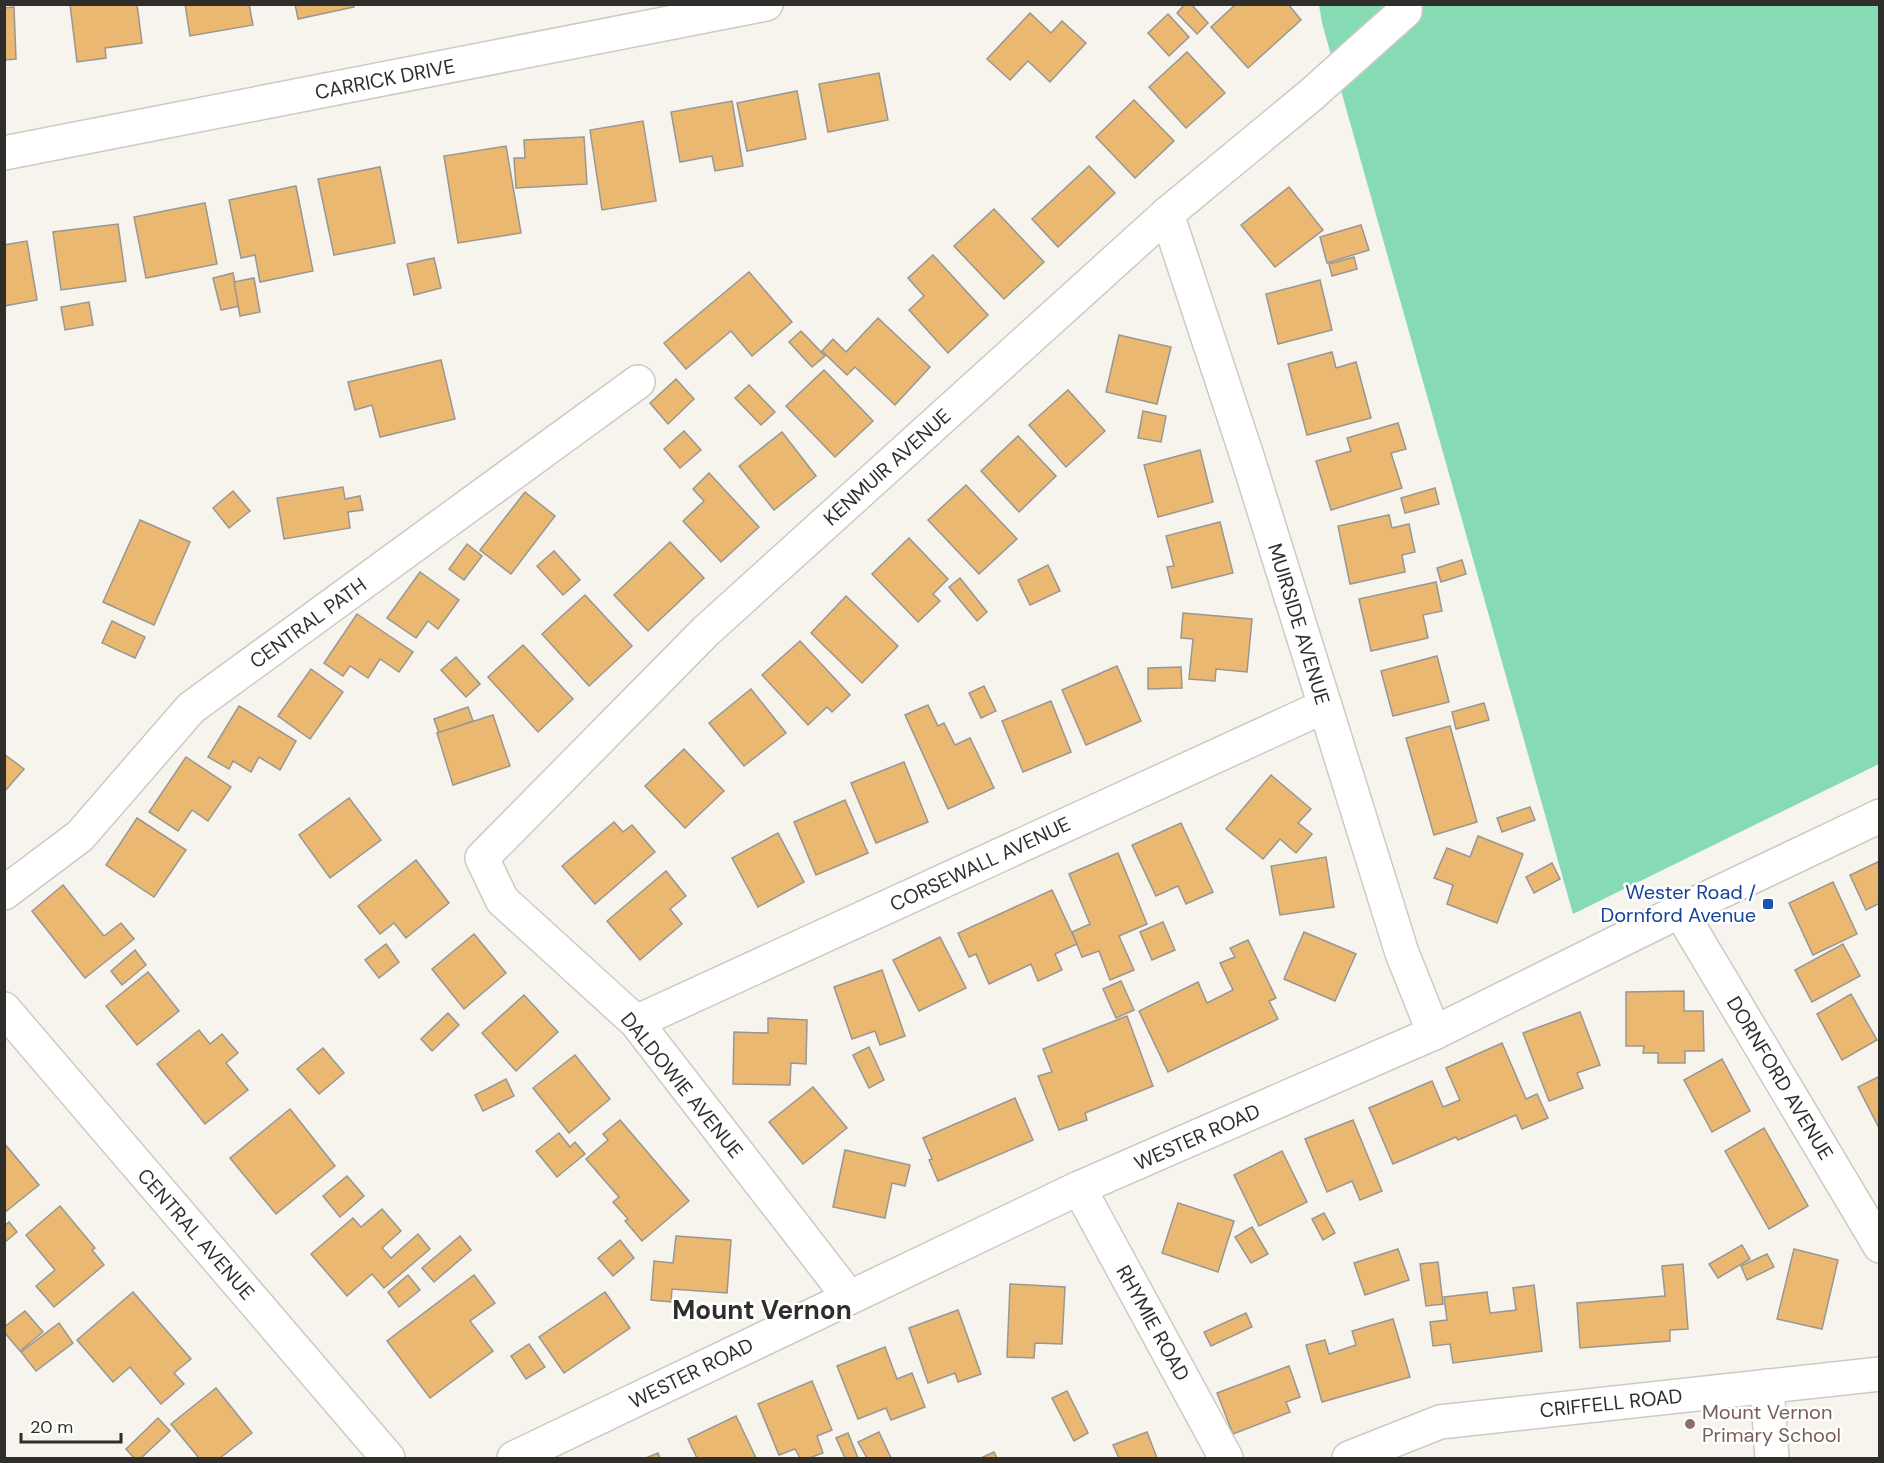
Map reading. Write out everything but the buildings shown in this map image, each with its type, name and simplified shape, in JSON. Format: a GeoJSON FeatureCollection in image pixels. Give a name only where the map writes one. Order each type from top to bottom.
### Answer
{"type":"FeatureCollection","features":[{"type":"Feature","properties":{"kind":"street","name":"CARRICK DRIVE"},"geometry":{"type":"LineString","coordinates":[[4,153],[766,4]]}},
{"type":"Feature","properties":{"kind":"street","name":"KENMUIR AVENUE"},"geometry":{"type":"LineString","coordinates":[[482,858],[706,631],[1167,214],[1311,95],[1407,7]]}},
{"type":"Feature","properties":{"kind":"street","name":"MUIRSIDE AVENUE"},"geometry":{"type":"LineString","coordinates":[[1167,214],[1244,448],[1402,953],[1434,1033]]}},
{"type":"Feature","properties":{"kind":"street","name":"CENTRAL PATH"},"geometry":{"type":"LineString","coordinates":[[4,893],[80,836],[191,708],[638,382]]}},
{"type":"Feature","properties":{"kind":"street","name":"CORSEWALL AVENUE"},"geometry":{"type":"LineString","coordinates":[[636,1022],[1325,706]]}},
{"type":"Feature","properties":{"kind":"street","name":"WESTER ROAD"},"geometry":{"type":"LineString","coordinates":[[514,1458],[1079,1188],[1434,1033],[1680,911],[1880,816]]}},
{"type":"Feature","properties":{"kind":"street","name":"DALDOWIE AVENUE"},"geometry":{"type":"LineString","coordinates":[[482,858],[502,900],[636,1022],[849,1297]]}},
{"type":"Feature","properties":{"kind":"street","name":"DORNFORD AVENUE"},"geometry":{"type":"LineString","coordinates":[[1680,911],[1880,1246]]}},
{"type":"Feature","properties":{"kind":"street","name":"CENTRAL AVENUE"},"geometry":{"type":"LineString","coordinates":[[4,1009],[388,1458]]}},
{"type":"Feature","properties":{"kind":"street","name":"RHYMIE ROAD"},"geometry":{"type":"LineString","coordinates":[[1079,1188],[1226,1458]]}},
{"type":"Feature","properties":{"kind":"street","name":"CRIFFELL ROAD"},"geometry":{"type":"LineString","coordinates":[[1349,1458],[1440,1422],[1880,1374]]}},
{"type":"Feature","properties":{"kind":"street"},"geometry":{"type":"LineString","coordinates":[[1767,1386],[1772,1458]]}},
{"type":"Feature","properties":{"kind":"green space"},"geometry":{"type":"Polygon","coordinates":[[[1319,5],[1879,5],[1879,764],[1573,914],[1322,23],[1319,5]]]}},
{"type":"Feature","properties":{"kind":"place","name":"Wester Road / Dornford Avenue"},"geometry":{"type":"Point","coordinates":[1768,904]}},
{"type":"Feature","properties":{"kind":"place","name":"Mount Vernon Primary School"},"geometry":{"type":"Point","coordinates":[1690,1424]}},
{"type":"Feature","properties":{"kind":"district","name":"Mount Vernon"},"geometry":{"type":"Point","coordinates":[762,1310]}}]}
